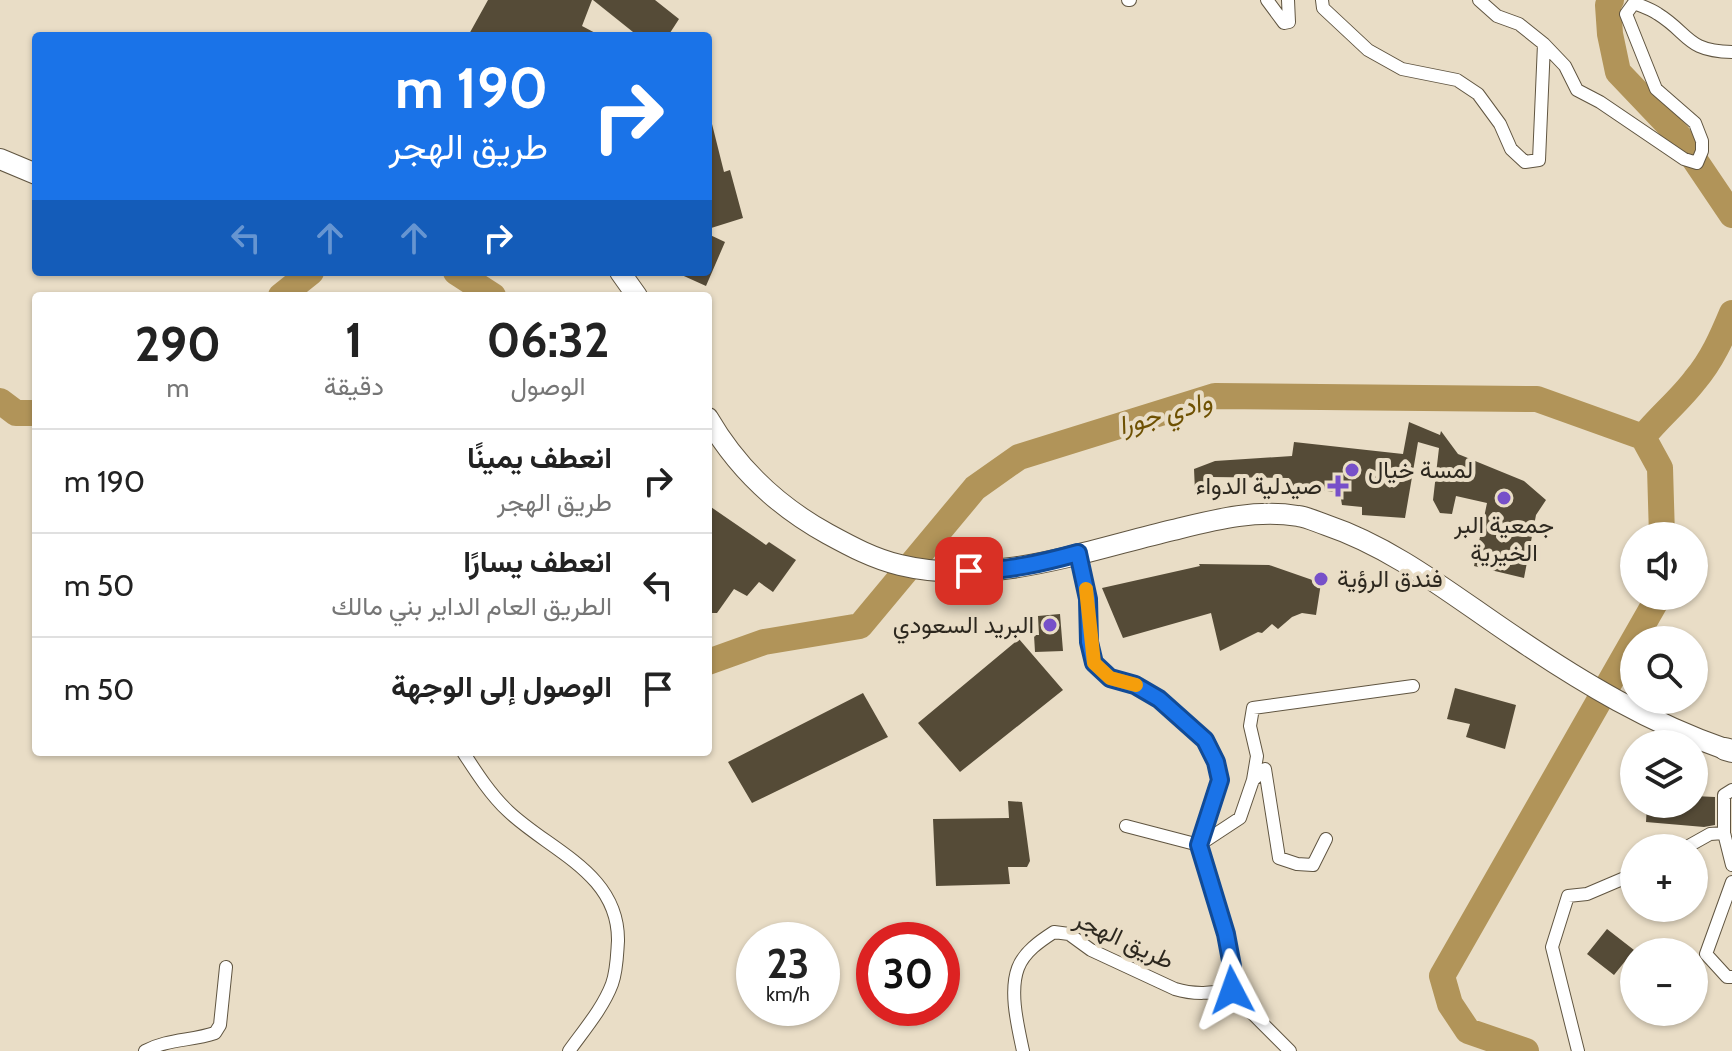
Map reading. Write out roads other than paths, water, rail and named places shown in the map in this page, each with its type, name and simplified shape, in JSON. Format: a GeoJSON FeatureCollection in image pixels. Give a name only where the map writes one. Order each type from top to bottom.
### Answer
{"type":"FeatureCollection","features":[{"type":"Feature","properties":{"kind":"main road"},"geometry":{"type":"LineString","coordinates":[[0,159],[32,172]]}},
{"type":"Feature","properties":{"kind":"main road"},"geometry":{"type":"LineString","coordinates":[[712,424],[746,473],[795,516],[853,548],[900,565],[989,571],[1035,565],[1238,515],[1299,516],[1360,537],[1409,565],[1520,641],[1634,711],[1730,750]]}},
{"type":"Feature","properties":{"kind":"street"},"geometry":{"type":"LineString","coordinates":[[1267,0],[1284,23],[1289,22],[1288,0]]}},
{"type":"Feature","properties":{"kind":"street"},"geometry":{"type":"LineString","coordinates":[[1322,0],[1323,8],[1368,50],[1402,69],[1457,80],[1478,94],[1500,124],[1511,149],[1525,162],[1539,160],[1544,44]]}},
{"type":"Feature","properties":{"kind":"street"},"geometry":{"type":"LineString","coordinates":[[1479,0],[1497,16],[1519,24],[1544,44],[1565,66],[1577,90],[1684,159],[1697,163],[1702,141],[1695,123],[1656,89],[1626,14],[1634,3],[1659,14],[1684,38],[1705,50],[1732,52]]}},
{"type":"Feature","properties":{"kind":"street"},"geometry":{"type":"LineString","coordinates":[[1078,553],[1088,599],[1089,642],[1094,663],[1110,678],[1135,685],[1159,699],[1205,740],[1216,762],[1220,780],[1199,845],[1226,934],[1232,966],[1232,990],[1238,1004],[1251,1012],[1290,1051]]}},
{"type":"Feature","properties":{"kind":"street"},"geometry":{"type":"LineString","coordinates":[[1126,826],[1199,845],[1240,818],[1253,780],[1257,756],[1250,726],[1253,708],[1413,686]]}},
{"type":"Feature","properties":{"kind":"street"},"geometry":{"type":"LineString","coordinates":[[466,756],[507,811],[576,862],[599,883],[609,898],[618,935],[613,982],[569,1051]]}},
{"type":"Feature","properties":{"kind":"street"},"geometry":{"type":"LineString","coordinates":[[1253,780],[1265,769],[1279,858],[1313,865],[1326,839]]}},
{"type":"Feature","properties":{"kind":"street"},"geometry":{"type":"LineString","coordinates":[[1732,790],[1724,795],[1724,833],[1732,865]]}},
{"type":"Feature","properties":{"kind":"street"},"geometry":{"type":"LineString","coordinates":[[1708,835],[1724,833]]}},
{"type":"Feature","properties":{"kind":"street"},"geometry":{"type":"LineString","coordinates":[[1578,1051],[1552,947],[1568,896],[1587,894],[1620,880]]}},
{"type":"Feature","properties":{"kind":"street"},"geometry":{"type":"LineString","coordinates":[[1732,882],[1706,954],[1727,977],[1732,977]]}},
{"type":"Feature","properties":{"kind":"street","name":"طريق الهجر"},"geometry":{"type":"LineString","coordinates":[[1023,1051],[1014,989],[1018,967],[1033,947],[1054,932],[1069,934],[1091,950],[1175,989],[1208,994],[1232,990]]}},
{"type":"Feature","properties":{"kind":"street"},"geometry":{"type":"LineString","coordinates":[[145,1051],[165,1042],[186,1041],[215,1033],[220,1025],[226,967]]}},
{"type":"Feature","properties":{"kind":"waterway"},"geometry":{"type":"LineString","coordinates":[[1611,0],[1608,5],[1610,34],[1618,72],[1678,135],[1732,215]]}},
{"type":"Feature","properties":{"kind":"waterway","name":"وادي جورا"},"geometry":{"type":"LineString","coordinates":[[286,292],[306,276]]}},
{"type":"Feature","properties":{"kind":"waterway","name":"وادي جورا"},"geometry":{"type":"LineString","coordinates":[[462,276],[487,292]]}},
{"type":"Feature","properties":{"kind":"waterway"},"geometry":{"type":"LineString","coordinates":[[1643,437],[1701,372],[1732,313]]}},
{"type":"Feature","properties":{"kind":"waterway","name":"وادي جورا"},"geometry":{"type":"LineString","coordinates":[[712,661],[764,642],[860,626],[975,488],[1019,457],[1215,396],[1537,399],[1643,437],[1660,468],[1662,522]]}},
{"type":"Feature","properties":{"kind":"waterway","name":"وادي جورا"},"geometry":{"type":"LineString","coordinates":[[0,401],[16,413],[32,413]]}},
{"type":"Feature","properties":{"kind":"waterway","name":"وادي جورا"},"geometry":{"type":"LineString","coordinates":[[1526,1051],[1468,1031],[1450,1004],[1442,976],[1651,610]]}},
{"type":"Feature","properties":{"kind":"place","name":"لمسة خيال"},"geometry":{"type":"Point","coordinates":[1352,470]}},
{"type":"Feature","properties":{"kind":"place","name":"صيدلية الدواء"},"geometry":{"type":"Point","coordinates":[1338,486]}},
{"type":"Feature","properties":{"kind":"place","name":"جمعية البر الخيرية"},"geometry":{"type":"Point","coordinates":[1504,498]}},
{"type":"Feature","properties":{"kind":"place","name":"فندق الرؤية"},"geometry":{"type":"Point","coordinates":[1321,579]}},
{"type":"Feature","properties":{"kind":"place","name":"البريد السعودي"},"geometry":{"type":"Point","coordinates":[1050,625]}}]}
